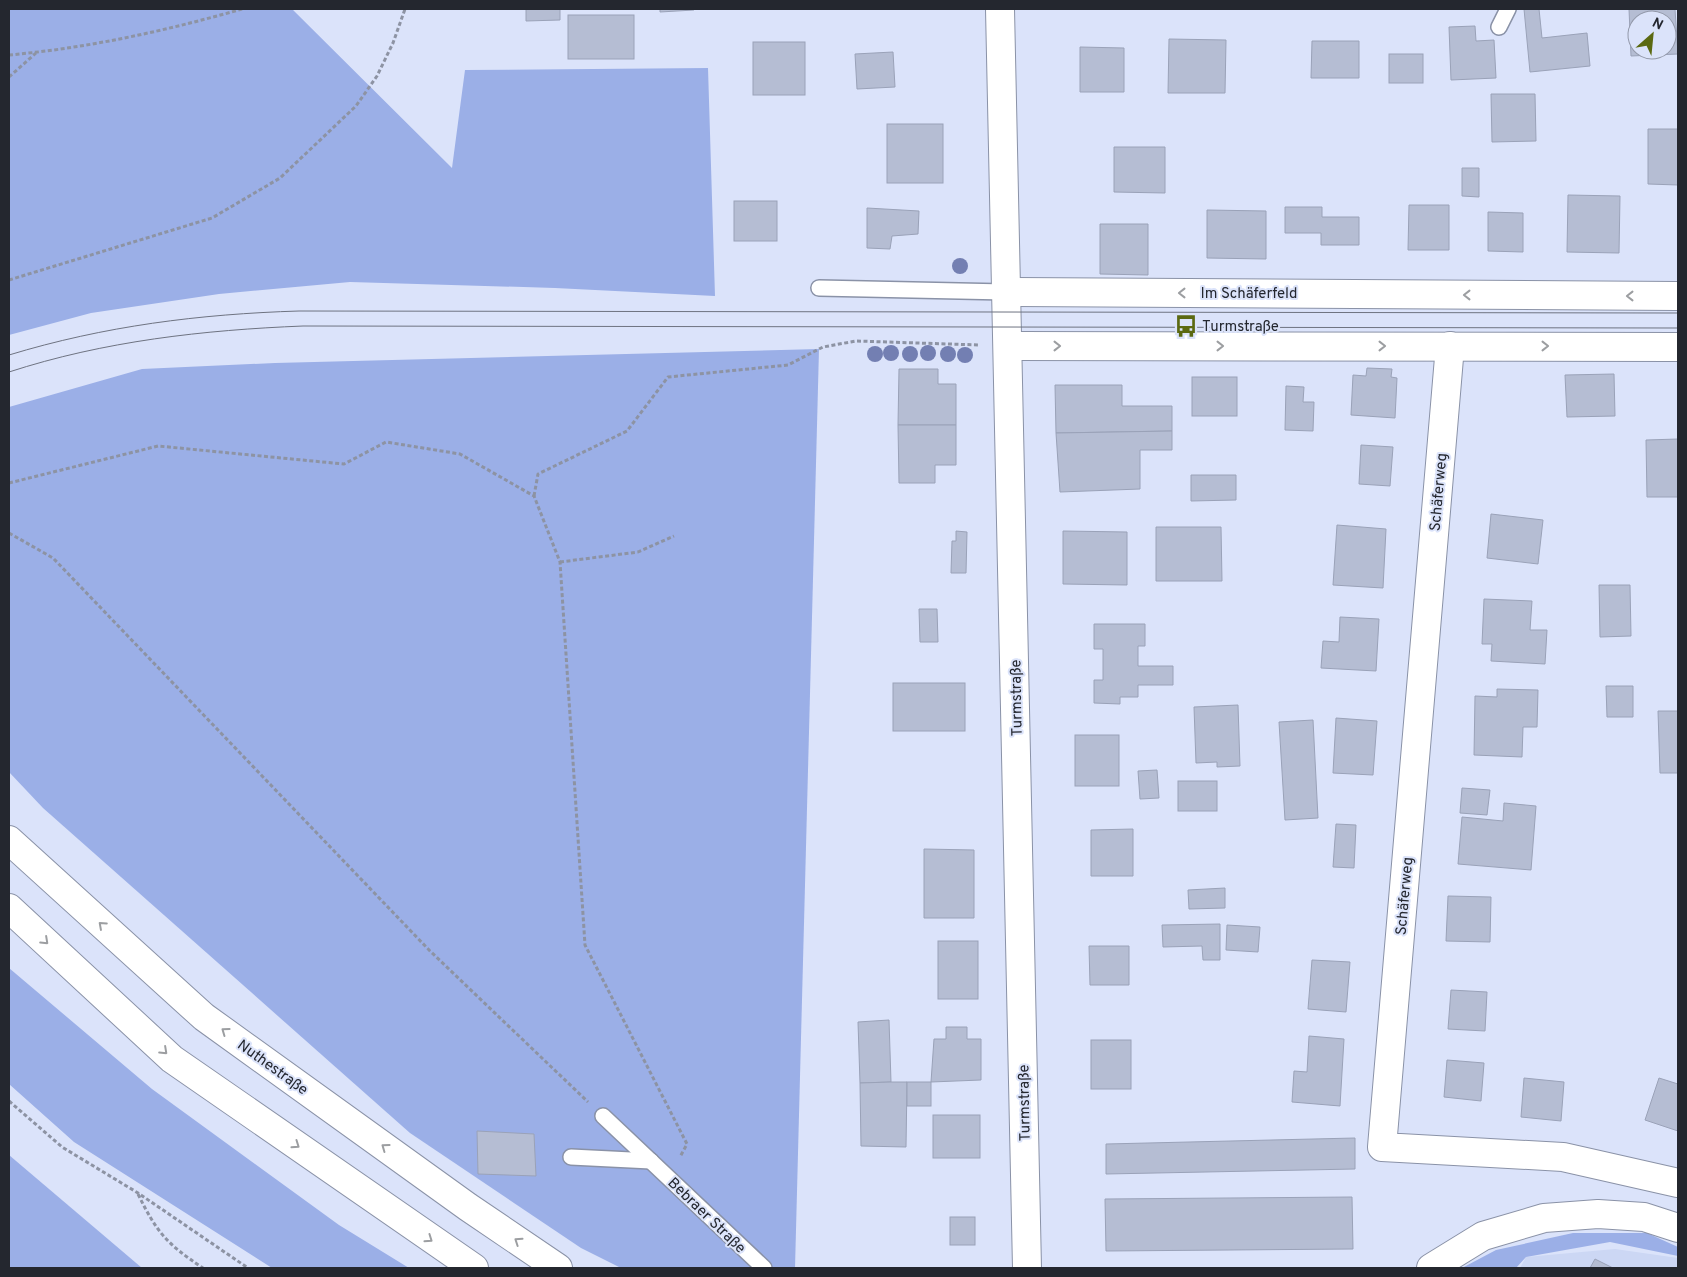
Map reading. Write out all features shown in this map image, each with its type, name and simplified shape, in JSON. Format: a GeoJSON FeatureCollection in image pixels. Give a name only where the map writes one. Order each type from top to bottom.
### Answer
{"type":"FeatureCollection","features":[{"type":"Feature","properties":{"kind":"main road","name":"Turmstraße"},"geometry":{"type":"LineString","coordinates":[[1000,9],[1027,1268]]}},
{"type":"Feature","properties":{"kind":"main road","name":"Im Schäferfeld"},"geometry":{"type":"LineString","coordinates":[[1006,292],[1678,296]]}},
{"type":"Feature","properties":{"kind":"main road"},"geometry":{"type":"LineString","coordinates":[[1008,346],[1678,347]]}},
{"type":"Feature","properties":{"kind":"main road","name":"Schäferweg"},"geometry":{"type":"LineString","coordinates":[[1450,346],[1382,1147],[1563,1157],[1678,1183]]}},
{"type":"Feature","properties":{"kind":"main road","name":"Nuthestraße"},"geometry":{"type":"LineString","coordinates":[[9,840],[204,1017],[468,1207],[558,1268]]}},
{"type":"Feature","properties":{"kind":"main road"},"geometry":{"type":"LineString","coordinates":[[9,908],[172,1058],[474,1268]]}},
{"type":"Feature","properties":{"kind":"main road"},"geometry":{"type":"LineString","coordinates":[[1431,1268],[1483,1236],[1544,1218],[1598,1214],[1644,1217],[1678,1228]]}},
{"type":"Feature","properties":{"kind":"lane"},"geometry":{"type":"LineString","coordinates":[[1499,27],[1508,9]]}},
{"type":"Feature","properties":{"kind":"lane","name":"Im Schäferfeld"},"geometry":{"type":"LineString","coordinates":[[819,288],[1006,292]]}},
{"type":"Feature","properties":{"kind":"lane","name":"Bebraer Straße"},"geometry":{"type":"LineString","coordinates":[[603,1116],[764,1268]]}},
{"type":"Feature","properties":{"kind":"lane"},"geometry":{"type":"LineString","coordinates":[[571,1157],[651,1162]]}},
{"type":"Feature","properties":{"kind":"path"},"geometry":{"type":"LineString","coordinates":[[9,55],[166,30],[242,9]]}},
{"type":"Feature","properties":{"kind":"path"},"geometry":{"type":"LineString","coordinates":[[9,280],[212,218],[280,178],[356,106],[377,76],[405,9]]}},
{"type":"Feature","properties":{"kind":"path"},"geometry":{"type":"LineString","coordinates":[[9,77],[36,52]]}},
{"type":"Feature","properties":{"kind":"path"},"geometry":{"type":"LineString","coordinates":[[668,1178],[687,1144],[585,945],[560,562],[534,496],[538,474],[627,431],[668,377],[788,365],[823,347],[856,341],[1008,346]]}},
{"type":"Feature","properties":{"kind":"path"},"geometry":{"type":"LineString","coordinates":[[9,484],[158,446],[344,464],[386,442],[460,454],[534,496]]}},
{"type":"Feature","properties":{"kind":"path"},"geometry":{"type":"LineString","coordinates":[[9,533],[53,558],[430,951],[603,1116]]}},
{"type":"Feature","properties":{"kind":"path"},"geometry":{"type":"LineString","coordinates":[[560,562],[638,552],[674,536]]}},
{"type":"Feature","properties":{"kind":"path"},"geometry":{"type":"LineString","coordinates":[[9,1101],[62,1147],[138,1193],[248,1268]]}},
{"type":"Feature","properties":{"kind":"path"},"geometry":{"type":"LineString","coordinates":[[138,1193],[151,1221],[172,1247],[203,1268]]}},
{"type":"Feature","properties":{"kind":"shaded area"},"geometry":{"type":"Polygon","coordinates":[[[9,9],[292,9],[452,168],[465,70],[708,68],[715,296],[555,288],[350,282],[219,294],[91,313],[9,335],[9,9]]]}},
{"type":"Feature","properties":{"kind":"shaded area"},"geometry":{"type":"Polygon","coordinates":[[[819,349],[795,1268],[621,1268],[581,1248],[410,1133],[43,808],[9,772],[9,407],[142,369],[275,363],[819,349]]]}},
{"type":"Feature","properties":{"kind":"shaded area"},"geometry":{"type":"Polygon","coordinates":[[[9,968],[152,1089],[339,1225],[409,1268],[272,1268],[74,1142],[9,1084],[9,968]]]}},
{"type":"Feature","properties":{"kind":"shaded area"},"geometry":{"type":"Polygon","coordinates":[[[9,1155],[142,1268],[9,1268],[9,1155]]]}},
{"type":"Feature","properties":{"kind":"shaded area"},"geometry":{"type":"Polygon","coordinates":[[[1573,1233],[1647,1233],[1678,1247],[1678,1256],[1610,1242],[1526,1257],[1516,1268],[1462,1268],[1496,1250],[1573,1233]]]}},
{"type":"Feature","properties":{"kind":"shaded area"},"geometry":{"type":"Polygon","coordinates":[[[1615,1249],[1678,1258],[1678,1268],[1520,1268],[1526,1257],[1615,1249]]]}},
{"type":"Feature","properties":{"kind":"building"},"geometry":{"type":"Polygon","coordinates":[[[526,9],[560,9],[560,20],[526,21],[526,9]]]}},
{"type":"Feature","properties":{"kind":"building"},"geometry":{"type":"Polygon","coordinates":[[[660,9],[694,9],[694,10],[660,12],[660,9]]]}},
{"type":"Feature","properties":{"kind":"building"},"geometry":{"type":"Polygon","coordinates":[[[1524,9],[1539,9],[1542,38],[1587,33],[1590,66],[1530,72],[1524,9]]]}},
{"type":"Feature","properties":{"kind":"building"},"geometry":{"type":"Polygon","coordinates":[[[1629,9],[1675,9],[1675,10],[1629,9]]]}},
{"type":"Feature","properties":{"kind":"building"},"geometry":{"type":"Polygon","coordinates":[[[568,15],[634,15],[634,59],[568,59],[568,15]]]}},
{"type":"Feature","properties":{"kind":"building"},"geometry":{"type":"Polygon","coordinates":[[[1475,26],[1476,41],[1494,40],[1496,78],[1451,80],[1449,27],[1475,26]]]}},
{"type":"Feature","properties":{"kind":"building"},"geometry":{"type":"Polygon","coordinates":[[[1169,39],[1226,40],[1225,93],[1168,93],[1169,39]]]}},
{"type":"Feature","properties":{"kind":"building"},"geometry":{"type":"Polygon","coordinates":[[[1312,41],[1359,41],[1359,78],[1311,78],[1312,41]]]}},
{"type":"Feature","properties":{"kind":"building"},"geometry":{"type":"Polygon","coordinates":[[[753,42],[805,42],[805,95],[753,95],[753,42]]]}},
{"type":"Feature","properties":{"kind":"building"},"geometry":{"type":"Polygon","coordinates":[[[1080,47],[1124,48],[1124,92],[1080,92],[1080,47]]]}},
{"type":"Feature","properties":{"kind":"building"},"geometry":{"type":"Polygon","coordinates":[[[893,52],[895,87],[857,89],[855,54],[893,52]]]}},
{"type":"Feature","properties":{"kind":"building"},"geometry":{"type":"Polygon","coordinates":[[[1389,54],[1423,54],[1423,83],[1389,83],[1389,54]]]}},
{"type":"Feature","properties":{"kind":"building"},"geometry":{"type":"Polygon","coordinates":[[[1491,94],[1535,94],[1536,141],[1492,142],[1491,94]]]}},
{"type":"Feature","properties":{"kind":"building"},"geometry":{"type":"Polygon","coordinates":[[[887,124],[943,124],[943,183],[887,183],[887,124]]]}},
{"type":"Feature","properties":{"kind":"building"},"geometry":{"type":"Polygon","coordinates":[[[1648,129],[1678,129],[1678,185],[1648,184],[1648,129]]]}},
{"type":"Feature","properties":{"kind":"building"},"geometry":{"type":"Polygon","coordinates":[[[1114,147],[1165,147],[1165,193],[1114,192],[1114,147]]]}},
{"type":"Feature","properties":{"kind":"building"},"geometry":{"type":"Polygon","coordinates":[[[1462,168],[1479,168],[1479,197],[1462,196],[1462,168]]]}},
{"type":"Feature","properties":{"kind":"building"},"geometry":{"type":"Polygon","coordinates":[[[1568,195],[1620,196],[1619,253],[1567,252],[1568,195]]]}},
{"type":"Feature","properties":{"kind":"building"},"geometry":{"type":"Polygon","coordinates":[[[734,201],[777,201],[777,241],[734,241],[734,201]]]}},
{"type":"Feature","properties":{"kind":"building"},"geometry":{"type":"Polygon","coordinates":[[[1409,205],[1449,205],[1449,250],[1408,250],[1409,205]]]}},
{"type":"Feature","properties":{"kind":"building"},"geometry":{"type":"Polygon","coordinates":[[[1285,207],[1322,207],[1322,217],[1359,217],[1359,245],[1321,245],[1321,233],[1285,233],[1285,207]]]}},
{"type":"Feature","properties":{"kind":"building"},"geometry":{"type":"Polygon","coordinates":[[[867,208],[919,211],[918,234],[892,236],[890,249],[867,248],[867,208]]]}},
{"type":"Feature","properties":{"kind":"building"},"geometry":{"type":"Polygon","coordinates":[[[1207,210],[1266,211],[1266,259],[1207,258],[1207,210]]]}},
{"type":"Feature","properties":{"kind":"building"},"geometry":{"type":"Polygon","coordinates":[[[1488,212],[1523,213],[1523,252],[1488,251],[1488,212]]]}},
{"type":"Feature","properties":{"kind":"building"},"geometry":{"type":"Polygon","coordinates":[[[1100,224],[1148,224],[1148,275],[1100,274],[1100,224]]]}},
{"type":"Feature","properties":{"kind":"building"},"geometry":{"type":"Polygon","coordinates":[[[1367,368],[1392,369],[1391,377],[1397,378],[1395,418],[1351,415],[1353,375],[1366,376],[1367,368]]]}},
{"type":"Feature","properties":{"kind":"building"},"geometry":{"type":"Polygon","coordinates":[[[899,369],[938,369],[938,384],[956,384],[956,425],[898,425],[899,369]]]}},
{"type":"Feature","properties":{"kind":"building"},"geometry":{"type":"Polygon","coordinates":[[[1614,374],[1615,416],[1567,417],[1565,375],[1614,374]]]}},
{"type":"Feature","properties":{"kind":"building"},"geometry":{"type":"Polygon","coordinates":[[[1192,377],[1237,377],[1237,416],[1192,416],[1192,377]]]}},
{"type":"Feature","properties":{"kind":"building"},"geometry":{"type":"Polygon","coordinates":[[[1055,385],[1122,385],[1122,406],[1172,406],[1172,431],[1056,433],[1055,385]]]}},
{"type":"Feature","properties":{"kind":"building"},"geometry":{"type":"Polygon","coordinates":[[[1286,386],[1304,387],[1303,402],[1314,402],[1313,431],[1285,430],[1286,386]]]}},
{"type":"Feature","properties":{"kind":"building"},"geometry":{"type":"Polygon","coordinates":[[[898,425],[956,425],[956,465],[935,465],[935,483],[899,483],[898,425]]]}},
{"type":"Feature","properties":{"kind":"building"},"geometry":{"type":"Polygon","coordinates":[[[1172,431],[1172,450],[1140,450],[1140,489],[1060,492],[1056,433],[1172,431]]]}},
{"type":"Feature","properties":{"kind":"building"},"geometry":{"type":"Polygon","coordinates":[[[1678,439],[1678,497],[1647,497],[1646,440],[1678,439]]]}},
{"type":"Feature","properties":{"kind":"building"},"geometry":{"type":"Polygon","coordinates":[[[1361,445],[1393,447],[1390,486],[1359,484],[1361,445]]]}},
{"type":"Feature","properties":{"kind":"building"},"geometry":{"type":"Polygon","coordinates":[[[1191,475],[1236,475],[1236,500],[1191,501],[1191,475]]]}},
{"type":"Feature","properties":{"kind":"building"},"geometry":{"type":"Polygon","coordinates":[[[1491,514],[1543,520],[1538,564],[1487,558],[1491,514]]]}},
{"type":"Feature","properties":{"kind":"building"},"geometry":{"type":"Polygon","coordinates":[[[1337,525],[1386,529],[1383,588],[1333,585],[1337,525]]]}},
{"type":"Feature","properties":{"kind":"building"},"geometry":{"type":"Polygon","coordinates":[[[1156,527],[1221,527],[1222,581],[1156,581],[1156,527]]]}},
{"type":"Feature","properties":{"kind":"building"},"geometry":{"type":"Polygon","coordinates":[[[956,531],[967,532],[966,573],[951,573],[952,541],[956,541],[956,531]]]}},
{"type":"Feature","properties":{"kind":"building"},"geometry":{"type":"Polygon","coordinates":[[[1063,531],[1127,532],[1127,585],[1063,584],[1063,531]]]}},
{"type":"Feature","properties":{"kind":"building"},"geometry":{"type":"Polygon","coordinates":[[[1599,585],[1630,585],[1631,636],[1600,637],[1599,585]]]}},
{"type":"Feature","properties":{"kind":"building"},"geometry":{"type":"Polygon","coordinates":[[[1484,599],[1532,601],[1530,630],[1547,630],[1545,664],[1491,661],[1492,644],[1482,644],[1484,599]]]}},
{"type":"Feature","properties":{"kind":"building"},"geometry":{"type":"Polygon","coordinates":[[[919,609],[937,609],[938,642],[920,642],[919,609]]]}},
{"type":"Feature","properties":{"kind":"building"},"geometry":{"type":"Polygon","coordinates":[[[1340,617],[1379,619],[1376,671],[1321,668],[1323,641],[1339,642],[1340,617]]]}},
{"type":"Feature","properties":{"kind":"building"},"geometry":{"type":"Polygon","coordinates":[[[1094,624],[1145,624],[1145,646],[1138,646],[1138,666],[1173,666],[1173,685],[1138,685],[1138,697],[1120,697],[1120,704],[1094,703],[1094,680],[1103,680],[1103,649],[1094,649],[1094,624]]]}},
{"type":"Feature","properties":{"kind":"building"},"geometry":{"type":"Polygon","coordinates":[[[893,683],[965,683],[965,731],[893,731],[893,683]]]}},
{"type":"Feature","properties":{"kind":"building"},"geometry":{"type":"Polygon","coordinates":[[[1606,686],[1633,686],[1633,717],[1607,717],[1606,686]]]}},
{"type":"Feature","properties":{"kind":"building"},"geometry":{"type":"Polygon","coordinates":[[[1497,689],[1538,690],[1537,727],[1523,727],[1522,757],[1474,755],[1475,696],[1497,697],[1497,689]]]}},
{"type":"Feature","properties":{"kind":"building"},"geometry":{"type":"Polygon","coordinates":[[[1238,705],[1240,766],[1217,767],[1217,762],[1196,763],[1194,707],[1238,705]]]}},
{"type":"Feature","properties":{"kind":"building"},"geometry":{"type":"Polygon","coordinates":[[[1658,711],[1678,711],[1678,773],[1660,773],[1658,711]]]}},
{"type":"Feature","properties":{"kind":"building"},"geometry":{"type":"Polygon","coordinates":[[[1336,718],[1377,721],[1373,775],[1333,773],[1336,718]]]}},
{"type":"Feature","properties":{"kind":"building"},"geometry":{"type":"Polygon","coordinates":[[[1313,720],[1318,818],[1285,820],[1279,722],[1313,720]]]}},
{"type":"Feature","properties":{"kind":"building"},"geometry":{"type":"Polygon","coordinates":[[[1075,735],[1119,735],[1119,786],[1075,786],[1075,735]]]}},
{"type":"Feature","properties":{"kind":"building"},"geometry":{"type":"Polygon","coordinates":[[[1157,770],[1159,798],[1140,799],[1138,771],[1157,770]]]}},
{"type":"Feature","properties":{"kind":"building"},"geometry":{"type":"Polygon","coordinates":[[[1178,781],[1217,781],[1217,811],[1178,811],[1178,781]]]}},
{"type":"Feature","properties":{"kind":"building"},"geometry":{"type":"Polygon","coordinates":[[[1462,788],[1490,790],[1487,815],[1460,813],[1462,788]]]}},
{"type":"Feature","properties":{"kind":"building"},"geometry":{"type":"Polygon","coordinates":[[[1504,803],[1536,806],[1531,870],[1458,864],[1462,817],[1503,821],[1504,803]]]}},
{"type":"Feature","properties":{"kind":"building"},"geometry":{"type":"Polygon","coordinates":[[[1336,824],[1356,825],[1354,868],[1333,867],[1336,824]]]}},
{"type":"Feature","properties":{"kind":"building"},"geometry":{"type":"Polygon","coordinates":[[[1133,829],[1133,876],[1091,876],[1091,830],[1133,829]]]}},
{"type":"Feature","properties":{"kind":"building"},"geometry":{"type":"Polygon","coordinates":[[[924,849],[974,850],[974,918],[924,918],[924,849]]]}},
{"type":"Feature","properties":{"kind":"building"},"geometry":{"type":"Polygon","coordinates":[[[1225,888],[1225,908],[1189,909],[1188,890],[1225,888]]]}},
{"type":"Feature","properties":{"kind":"building"},"geometry":{"type":"Polygon","coordinates":[[[1448,896],[1491,897],[1490,942],[1446,941],[1448,896]]]}},
{"type":"Feature","properties":{"kind":"building"},"geometry":{"type":"Polygon","coordinates":[[[1220,924],[1220,960],[1203,960],[1202,946],[1163,947],[1162,925],[1220,924]]]}},
{"type":"Feature","properties":{"kind":"building"},"geometry":{"type":"Polygon","coordinates":[[[1227,925],[1260,927],[1258,952],[1226,950],[1227,925]]]}},
{"type":"Feature","properties":{"kind":"building"},"geometry":{"type":"Polygon","coordinates":[[[938,941],[978,941],[978,999],[938,999],[938,941]]]}},
{"type":"Feature","properties":{"kind":"building"},"geometry":{"type":"Polygon","coordinates":[[[1089,946],[1129,946],[1129,985],[1090,985],[1089,946]]]}},
{"type":"Feature","properties":{"kind":"building"},"geometry":{"type":"Polygon","coordinates":[[[1312,960],[1350,962],[1346,1012],[1308,1009],[1312,960]]]}},
{"type":"Feature","properties":{"kind":"building"},"geometry":{"type":"Polygon","coordinates":[[[1451,990],[1487,992],[1485,1031],[1448,1029],[1451,990]]]}},
{"type":"Feature","properties":{"kind":"building"},"geometry":{"type":"Polygon","coordinates":[[[889,1020],[891,1082],[860,1083],[858,1022],[889,1020]]]}},
{"type":"Feature","properties":{"kind":"building"},"geometry":{"type":"Polygon","coordinates":[[[946,1027],[967,1027],[967,1039],[981,1039],[981,1080],[931,1082],[934,1039],[946,1039],[946,1027]]]}},
{"type":"Feature","properties":{"kind":"building"},"geometry":{"type":"Polygon","coordinates":[[[1309,1036],[1344,1039],[1340,1106],[1292,1102],[1294,1071],[1307,1072],[1309,1036]]]}},
{"type":"Feature","properties":{"kind":"building"},"geometry":{"type":"Polygon","coordinates":[[[1091,1040],[1131,1040],[1131,1089],[1091,1089],[1091,1040]]]}},
{"type":"Feature","properties":{"kind":"building"},"geometry":{"type":"Polygon","coordinates":[[[1447,1060],[1484,1063],[1481,1101],[1444,1097],[1447,1060]]]}},
{"type":"Feature","properties":{"kind":"building"},"geometry":{"type":"Polygon","coordinates":[[[1524,1078],[1564,1082],[1561,1121],[1521,1117],[1524,1078]]]}},
{"type":"Feature","properties":{"kind":"building"},"geometry":{"type":"Polygon","coordinates":[[[1659,1078],[1678,1084],[1678,1131],[1645,1120],[1659,1078]]]}},
{"type":"Feature","properties":{"kind":"building"},"geometry":{"type":"Polygon","coordinates":[[[907,1082],[906,1147],[861,1146],[860,1083],[907,1082]]]}},
{"type":"Feature","properties":{"kind":"building"},"geometry":{"type":"Polygon","coordinates":[[[907,1082],[931,1082],[931,1106],[907,1106],[907,1082]]]}},
{"type":"Feature","properties":{"kind":"building"},"geometry":{"type":"Polygon","coordinates":[[[933,1115],[980,1115],[980,1158],[933,1158],[933,1115]]]}},
{"type":"Feature","properties":{"kind":"building"},"geometry":{"type":"Polygon","coordinates":[[[477,1131],[534,1134],[536,1176],[478,1174],[477,1131]]]}},
{"type":"Feature","properties":{"kind":"building"},"geometry":{"type":"Polygon","coordinates":[[[1355,1138],[1355,1169],[1106,1174],[1106,1144],[1355,1138]]]}},
{"type":"Feature","properties":{"kind":"building"},"geometry":{"type":"Polygon","coordinates":[[[1352,1197],[1353,1249],[1106,1251],[1105,1199],[1352,1197]]]}},
{"type":"Feature","properties":{"kind":"building"},"geometry":{"type":"Polygon","coordinates":[[[950,1217],[975,1217],[975,1245],[950,1245],[950,1217]]]}},
{"type":"Feature","properties":{"kind":"building"},"geometry":{"type":"Polygon","coordinates":[[[1595,1259],[1613,1268],[1590,1268],[1595,1259]]]}},
{"type":"Feature","properties":{"kind":"tram line"},"geometry":{"type":"LineString","coordinates":[[9,355],[80,336],[152,323],[225,315],[299,311],[1678,313]]}},
{"type":"Feature","properties":{"kind":"tram line"},"geometry":{"type":"LineString","coordinates":[[9,372],[81,352],[154,339],[192,334],[303,326],[1678,328]]}},
{"type":"Feature","properties":{"kind":"place","name":"Turmstraße"},"geometry":{"type":"Point","coordinates":[1186,326]}}]}
